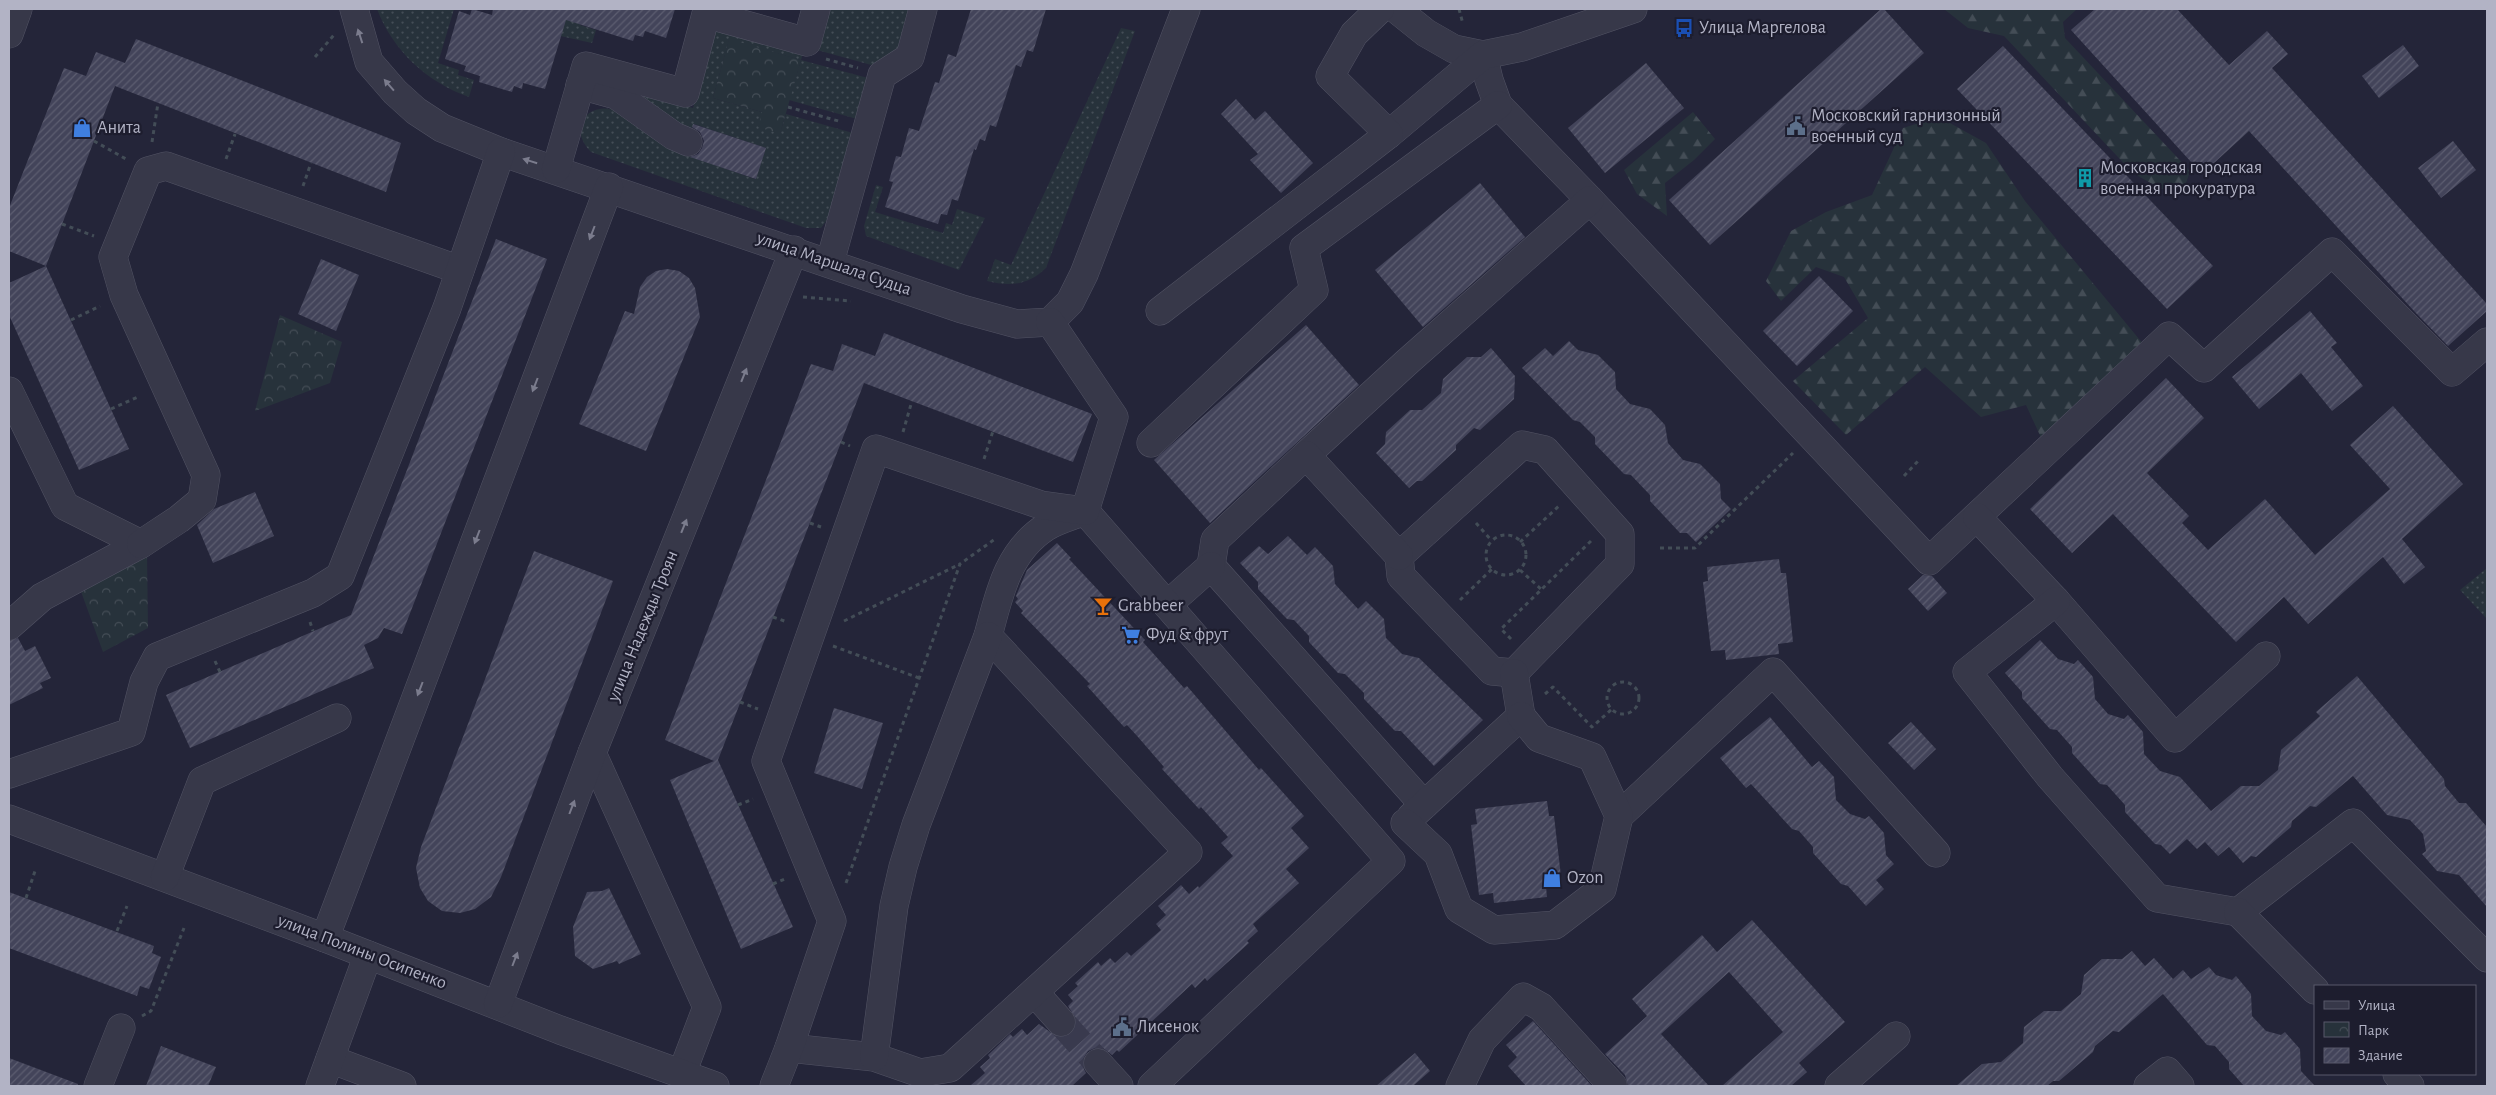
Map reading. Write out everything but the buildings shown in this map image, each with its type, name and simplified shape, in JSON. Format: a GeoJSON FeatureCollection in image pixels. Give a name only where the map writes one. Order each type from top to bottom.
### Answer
{"type":"FeatureCollection","features":[{"type":"Feature","properties":{"kind":"street"},"geometry":{"type":"LineString","coordinates":[[9,34],[18,9]]}},
{"type":"Feature","properties":{"kind":"street","name":"улица Маршала Судца"},"geometry":{"type":"LineString","coordinates":[[354,9],[369,62],[395,92],[416,111],[442,128],[502,152],[982,315],[1017,324],[1050,322]]}},
{"type":"Feature","properties":{"kind":"street"},"geometry":{"type":"LineString","coordinates":[[556,169],[586,66],[685,93],[706,14],[807,42],[816,9]]}},
{"type":"Feature","properties":{"kind":"street"},"geometry":{"type":"LineString","coordinates":[[830,262],[882,75],[910,57],[924,9]]}},
{"type":"Feature","properties":{"kind":"street"},"geometry":{"type":"LineString","coordinates":[[1085,511],[1114,417],[1050,322],[1070,302],[1084,274],[1186,9]]}},
{"type":"Feature","properties":{"kind":"street"},"geometry":{"type":"LineString","coordinates":[[1380,9],[1354,34],[1330,76],[1389,134]]}},
{"type":"Feature","properties":{"kind":"street"},"geometry":{"type":"LineString","coordinates":[[1396,9],[1426,33],[1454,49],[1484,55],[1522,47],[1633,9]]}},
{"type":"Feature","properties":{"kind":"street"},"geometry":{"type":"LineString","coordinates":[[1160,312],[1389,134],[1484,55]]}},
{"type":"Feature","properties":{"kind":"street"},"geometry":{"type":"LineString","coordinates":[[1484,55],[1498,105],[1590,200],[1929,562],[2169,336],[2204,368],[2332,252],[2452,372],[2487,342]]}},
{"type":"Feature","properties":{"kind":"street"},"geometry":{"type":"LineString","coordinates":[[580,85],[616,95],[674,136],[688,142]]}},
{"type":"Feature","properties":{"kind":"street"},"geometry":{"type":"LineString","coordinates":[[1150,443],[1314,290],[1304,248],[1498,105]]}},
{"type":"Feature","properties":{"kind":"street"},"geometry":{"type":"LineString","coordinates":[[9,774],[131,732],[144,682],[157,657],[313,593],[340,576],[460,270],[502,152]]}},
{"type":"Feature","properties":{"kind":"street"},"geometry":{"type":"LineString","coordinates":[[9,626],[42,597],[141,544],[179,519],[202,500],[206,475],[124,295],[113,257],[148,171],[166,166],[460,270]]}},
{"type":"Feature","properties":{"kind":"street"},"geometry":{"type":"LineString","coordinates":[[326,938],[609,187]]}},
{"type":"Feature","properties":{"kind":"street"},"geometry":{"type":"LineString","coordinates":[[1167,605],[1212,566],[1215,540],[1406,363],[1590,200]]}},
{"type":"Feature","properties":{"kind":"street","name":"улица Надежды Троян"},"geometry":{"type":"LineString","coordinates":[[498,1004],[592,753],[794,250]]}},
{"type":"Feature","properties":{"kind":"street"},"geometry":{"type":"LineString","coordinates":[[9,391],[65,506],[141,544]]}},
{"type":"Feature","properties":{"kind":"street"},"geometry":{"type":"LineString","coordinates":[[1306,455],[1399,556],[1401,576],[1492,671],[1522,665],[1620,564],[1620,534],[1545,450],[1522,445],[1399,556]]}},
{"type":"Feature","properties":{"kind":"street"},"geometry":{"type":"LineString","coordinates":[[774,1086],[790,1048],[832,921],[766,761],[876,449],[1041,505],[1085,511],[1391,861],[1152,1086]]}},
{"type":"Feature","properties":{"kind":"street"},"geometry":{"type":"LineString","coordinates":[[874,1057],[894,906],[903,867],[916,826],[988,636],[1005,575],[1018,551],[1046,527],[1085,511]]}},
{"type":"Feature","properties":{"kind":"street"},"geometry":{"type":"LineString","coordinates":[[1977,517],[2056,601],[2175,738],[2266,656]]}},
{"type":"Feature","properties":{"kind":"street"},"geometry":{"type":"LineString","coordinates":[[1212,566],[1415,814],[1438,854],[1459,908],[1494,930],[1555,925],[1602,889],[1619,816],[1773,672],[1936,853]]}},
{"type":"Feature","properties":{"kind":"street"},"geometry":{"type":"LineString","coordinates":[[2056,601],[1967,672],[2050,777],[2157,898],[2238,912],[2314,989]]}},
{"type":"Feature","properties":{"kind":"street"},"geometry":{"type":"LineString","coordinates":[[790,1048],[874,1057],[920,1073],[950,1068],[1188,852],[988,636]]}},
{"type":"Feature","properties":{"kind":"street"},"geometry":{"type":"LineString","coordinates":[[1522,665],[1520,710],[1539,738],[1592,757],[1619,816]]}},
{"type":"Feature","properties":{"kind":"street"},"geometry":{"type":"LineString","coordinates":[[1379,847],[1520,710]]}},
{"type":"Feature","properties":{"kind":"street"},"geometry":{"type":"LineString","coordinates":[[164,877],[202,781],[337,718]]}},
{"type":"Feature","properties":{"kind":"street"},"geometry":{"type":"LineString","coordinates":[[592,753],[707,1007],[682,1073]]}},
{"type":"Feature","properties":{"kind":"street","name":"улица Полины Осипенко"},"geometry":{"type":"LineString","coordinates":[[9,819],[326,938],[498,1004],[560,1030],[715,1086]]}},
{"type":"Feature","properties":{"kind":"street"},"geometry":{"type":"LineString","coordinates":[[2238,912],[2353,823],[2487,958]]}},
{"type":"Feature","properties":{"kind":"street"},"geometry":{"type":"LineString","coordinates":[[320,1086],[368,955]]}},
{"type":"Feature","properties":{"kind":"street"},"geometry":{"type":"LineString","coordinates":[[1034,992],[1060,1022]]}},
{"type":"Feature","properties":{"kind":"street"},"geometry":{"type":"LineString","coordinates":[[1460,1086],[1482,1040],[1523,997],[1541,1007],[1613,1086]]}},
{"type":"Feature","properties":{"kind":"street"},"geometry":{"type":"LineString","coordinates":[[98,1086],[121,1028]]}},
{"type":"Feature","properties":{"kind":"street"},"geometry":{"type":"LineString","coordinates":[[1839,1086],[1896,1036]]}},
{"type":"Feature","properties":{"kind":"street"},"geometry":{"type":"LineString","coordinates":[[330,1059],[402,1086]]}},
{"type":"Feature","properties":{"kind":"street"},"geometry":{"type":"LineString","coordinates":[[1098,1063],[1119,1086]]}},
{"type":"Feature","properties":{"kind":"street"},"geometry":{"type":"LineString","coordinates":[[2148,1086],[2167,1071],[2180,1086]]}},
{"type":"Feature","properties":{"kind":"street"},"geometry":{"type":"LineString","coordinates":[[2398,1075],[2410,1086]]}},
{"type":"Feature","properties":{"kind":"path"},"geometry":{"type":"LineString","coordinates":[[1459,9],[1463,25]]}},
{"type":"Feature","properties":{"kind":"path"},"geometry":{"type":"LineString","coordinates":[[807,42],[813,56],[882,75]]}},
{"type":"Feature","properties":{"kind":"path"},"geometry":{"type":"LineString","coordinates":[[788,107],[867,129]]}},
{"type":"Feature","properties":{"kind":"path"},"geometry":{"type":"LineString","coordinates":[[62,224],[118,245]]}},
{"type":"Feature","properties":{"kind":"path"},"geometry":{"type":"LineString","coordinates":[[71,320],[124,295]]}},
{"type":"Feature","properties":{"kind":"path"},"geometry":{"type":"LineString","coordinates":[[111,408],[165,386]]}},
{"type":"Feature","properties":{"kind":"path"},"geometry":{"type":"LineString","coordinates":[[1660,548],[1695,548],[1810,436]]}},
{"type":"Feature","properties":{"kind":"path"},"geometry":{"type":"LineString","coordinates":[[1904,476],[1919,460]]}},
{"type":"Feature","properties":{"kind":"path"},"geometry":{"type":"LineString","coordinates":[[1520,542],[1578,488]]}},
{"type":"Feature","properties":{"kind":"path"},"geometry":{"type":"LineString","coordinates":[[1509,535],[1520,542],[1526,554],[1525,562],[1520,570],[1513,575],[1504,576],[1492,569],[1486,557],[1487,548],[1492,541],[1500,536],[1509,535]]}},
{"type":"Feature","properties":{"kind":"path"},"geometry":{"type":"LineString","coordinates":[[810,637],[960,564],[997,538]]}},
{"type":"Feature","properties":{"kind":"path"},"geometry":{"type":"LineString","coordinates":[[1522,665],[1501,629],[1594,538],[1620,564]]}},
{"type":"Feature","properties":{"kind":"path"},"geometry":{"type":"LineString","coordinates":[[846,884],[960,564]]}},
{"type":"Feature","properties":{"kind":"path"},"geometry":{"type":"LineString","coordinates":[[1442,619],[1492,569]]}},
{"type":"Feature","properties":{"kind":"path"},"geometry":{"type":"LineString","coordinates":[[1520,570],[1542,590]]}},
{"type":"Feature","properties":{"kind":"path"},"geometry":{"type":"LineString","coordinates":[[810,637],[919,678]]}},
{"type":"Feature","properties":{"kind":"path"},"geometry":{"type":"LineString","coordinates":[[1625,682],[1636,690],[1638,703],[1634,709],[1621,713],[1612,708],[1607,699],[1612,686],[1625,682]]}},
{"type":"Feature","properties":{"kind":"path"},"geometry":{"type":"LineString","coordinates":[[1520,710],[1536,701],[1553,686],[1592,727],[1612,708]]}},
{"type":"Feature","properties":{"kind":"path"},"geometry":{"type":"LineString","coordinates":[[26,898],[35,871]]}},
{"type":"Feature","properties":{"kind":"path"},"geometry":{"type":"LineString","coordinates":[[118,931],[127,906]]}},
{"type":"Feature","properties":{"kind":"path"},"geometry":{"type":"LineString","coordinates":[[121,1028],[151,1011],[184,928]]}},
{"type":"Feature","properties":{"kind":"green space"},"geometry":{"type":"Polygon","coordinates":[[[377,9],[454,9],[438,63],[459,70],[458,75],[474,80],[469,97],[439,83],[413,63],[392,38],[377,9]]]}},
{"type":"Feature","properties":{"kind":"green space"},"geometry":{"type":"Polygon","coordinates":[[[504,9],[561,9],[560,12],[581,19],[580,25],[596,30],[592,43],[556,35],[530,16],[504,9]]]}},
{"type":"Feature","properties":{"kind":"green space"},"geometry":{"type":"Polygon","coordinates":[[[829,9],[910,9],[898,49],[875,66],[817,50],[829,9]]]}},
{"type":"Feature","properties":{"kind":"green space"},"geometry":{"type":"Polygon","coordinates":[[[1944,9],[2077,9],[2063,22],[2065,38],[2190,171],[2184,189],[2161,189],[2133,173],[2004,36],[1968,28],[1944,9]]]}},
{"type":"Feature","properties":{"kind":"green space"},"geometry":{"type":"Polygon","coordinates":[[[715,28],[803,53],[801,60],[729,40],[713,98],[762,112],[780,133],[786,114],[853,133],[830,216],[821,228],[806,228],[591,152],[585,144],[581,136],[582,121],[593,111],[612,109],[674,151],[755,179],[766,148],[694,124],[692,128],[679,123],[633,95],[634,92],[693,108],[715,28]]]}},
{"type":"Feature","properties":{"kind":"green space"},"geometry":{"type":"Polygon","coordinates":[[[1121,28],[1135,31],[1046,268],[1033,278],[1019,283],[1004,284],[987,281],[995,259],[1011,265],[1121,28]]]}},
{"type":"Feature","properties":{"kind":"green space"},"geometry":{"type":"Polygon","coordinates":[[[729,39],[801,60],[780,134],[758,127],[762,112],[713,98],[729,39]]]}},
{"type":"Feature","properties":{"kind":"green space"},"geometry":{"type":"Polygon","coordinates":[[[801,60],[868,78],[857,119],[789,100],[801,60]]]}},
{"type":"Feature","properties":{"kind":"green space"},"geometry":{"type":"Polygon","coordinates":[[[1693,112],[1715,139],[1694,160],[1665,183],[1667,216],[1637,194],[1624,170],[1693,112]]]}},
{"type":"Feature","properties":{"kind":"green space"},"geometry":{"type":"Polygon","coordinates":[[[1939,117],[1986,143],[2025,201],[2144,345],[2043,442],[2026,405],[1981,417],[1925,367],[1846,435],[1793,381],[1868,318],[1844,277],[1816,267],[1781,301],[1766,281],[1791,231],[1826,212],[1872,195],[1903,128],[1939,117]]]}},
{"type":"Feature","properties":{"kind":"green space"},"geometry":{"type":"Polygon","coordinates":[[[876,185],[883,187],[875,212],[943,233],[946,223],[952,225],[957,209],[985,218],[959,270],[866,236],[864,226],[876,185]]]}},
{"type":"Feature","properties":{"kind":"green space"},"geometry":{"type":"Polygon","coordinates":[[[280,315],[342,342],[330,383],[255,411],[280,315]]]}},
{"type":"Feature","properties":{"kind":"green space"},"geometry":{"type":"Polygon","coordinates":[[[147,554],[148,628],[103,652],[79,586],[147,554]]]}},
{"type":"Feature","properties":{"kind":"green space"},"geometry":{"type":"Polygon","coordinates":[[[2487,568],[2487,619],[2460,590],[2487,568]]]}},
{"type":"Feature","properties":{"kind":"tunnel"},"geometry":{"type":"LineString","coordinates":[[1061,1022],[1098,1063]]}},
{"type":"Feature","properties":{"kind":"place","name":"Улица Маргелова"},"geometry":{"type":"Point","coordinates":[1684,28]}},
{"type":"Feature","properties":{"kind":"place","name":"Московский гарнизонный военный суд"},"geometry":{"type":"Point","coordinates":[1796,126]}},
{"type":"Feature","properties":{"kind":"place","name":"Анита"},"geometry":{"type":"Point","coordinates":[82,128]}},
{"type":"Feature","properties":{"kind":"place","name":"Московская городская военная прокуратура"},"geometry":{"type":"Point","coordinates":[2085,178]}},
{"type":"Feature","properties":{"kind":"place","name":"Grabbeer"},"geometry":{"type":"Point","coordinates":[1103,606]}},
{"type":"Feature","properties":{"kind":"place","name":"Фуд & фрут"},"geometry":{"type":"Point","coordinates":[1131,635]}},
{"type":"Feature","properties":{"kind":"place","name":"Ozon"},"geometry":{"type":"Point","coordinates":[1552,878]}},
{"type":"Feature","properties":{"kind":"place","name":"Лисенок"},"geometry":{"type":"Point","coordinates":[1122,1027]}}]}
